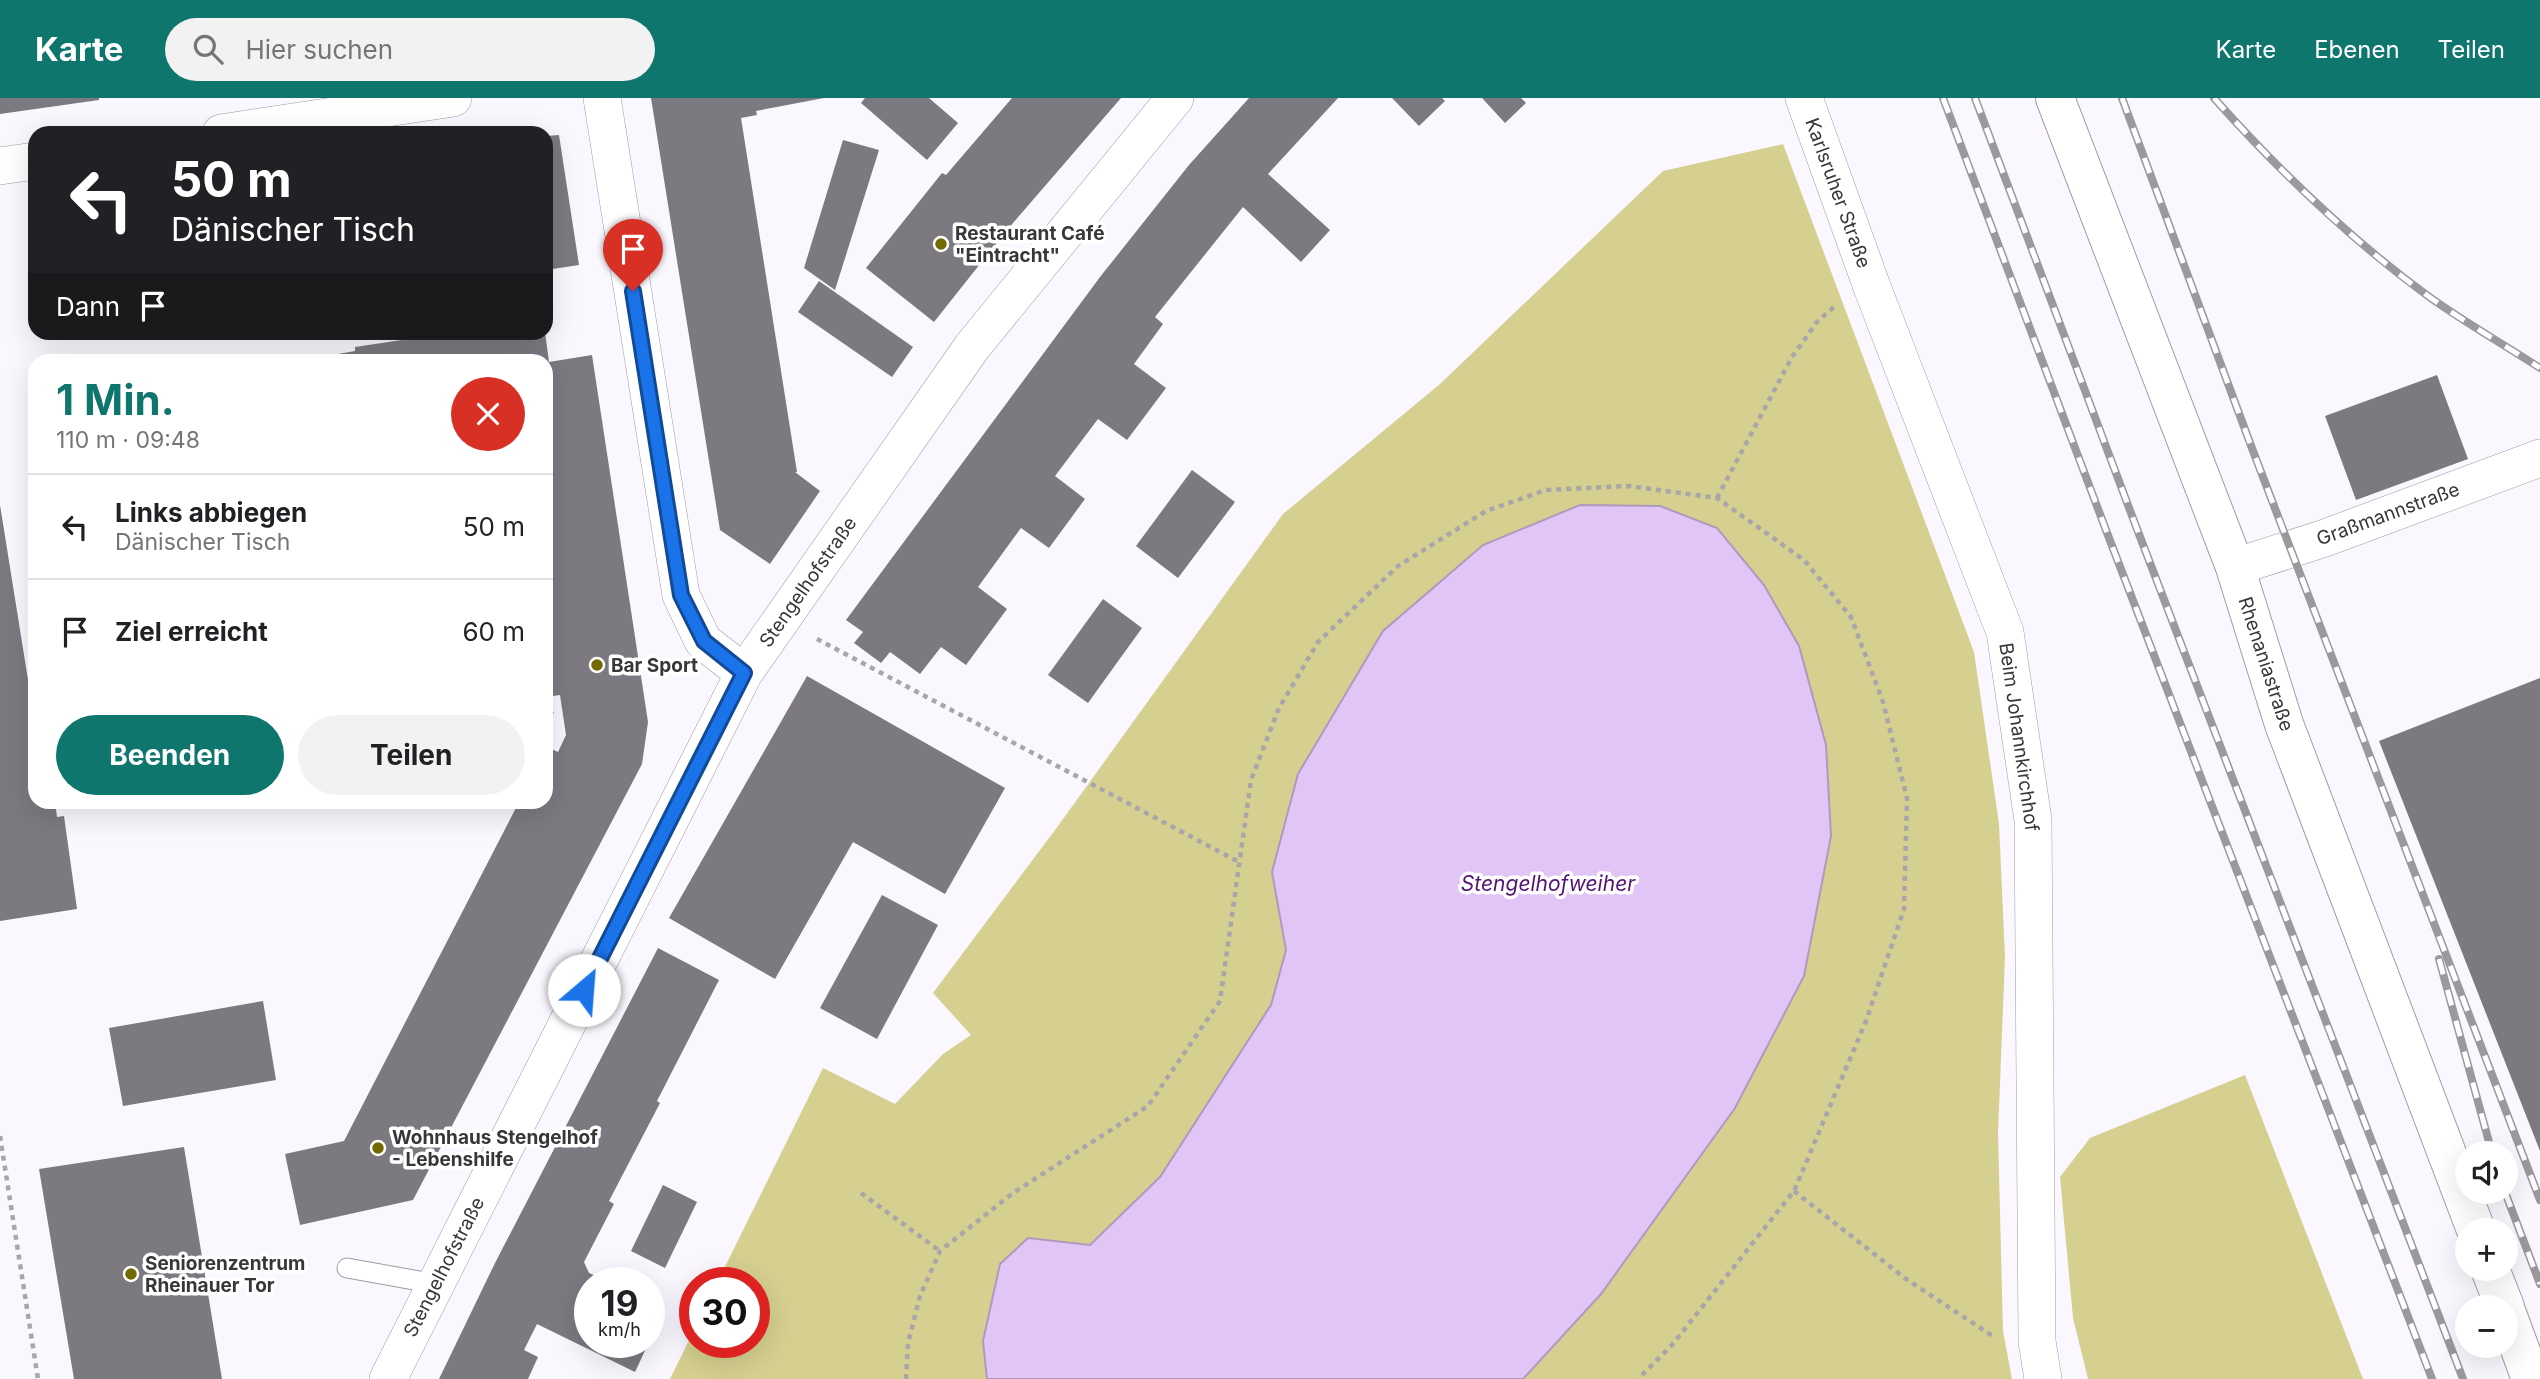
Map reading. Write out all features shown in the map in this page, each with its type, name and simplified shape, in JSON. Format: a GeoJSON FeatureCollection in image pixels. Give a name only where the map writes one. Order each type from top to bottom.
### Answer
{"type":"FeatureCollection","features":[{"type":"Feature","properties":{"kind":"street"},"geometry":{"type":"LineString","coordinates":[[267,126],[453,98]]}},
{"type":"Feature","properties":{"kind":"street"},"geometry":{"type":"LineString","coordinates":[[602,98],[681,595],[704,641],[744,673]]}},
{"type":"Feature","properties":{"kind":"street","name":"Stengelhofstraße"},"geometry":{"type":"LineString","coordinates":[[388,1379],[744,673],[972,348],[1175,98]]}},
{"type":"Feature","properties":{"kind":"street","name":"Karlsruher Straße"},"geometry":{"type":"LineString","coordinates":[[1804,98],[1872,287]]}},
{"type":"Feature","properties":{"kind":"street","name":"Rhenaniastraße"},"geometry":{"type":"LineString","coordinates":[[2055,98],[2235,567],[2284,724],[2471,1218]]}},
{"type":"Feature","properties":{"kind":"street"},"geometry":{"type":"LineString","coordinates":[[0,166],[28,162]]}},
{"type":"Feature","properties":{"kind":"street","name":"Beim Johannkirchhof"},"geometry":{"type":"LineString","coordinates":[[1872,287],[2004,632],[2011,672],[2033,820],[2037,1341],[2043,1379]]}},
{"type":"Feature","properties":{"kind":"street","name":"Graßmannstraße"},"geometry":{"type":"LineString","coordinates":[[2235,567],[2325,538],[2540,458]]}},
{"type":"Feature","properties":{"kind":"street"},"geometry":{"type":"LineString","coordinates":[[2518,1344],[2531,1379]]}},
{"type":"Feature","properties":{"kind":"lane"},"geometry":{"type":"LineString","coordinates":[[347,1268],[436,1284]]}},
{"type":"Feature","properties":{"kind":"path"},"geometry":{"type":"LineString","coordinates":[[1717,498],[1792,357],[1811,331],[1837,305],[1872,287]]}},
{"type":"Feature","properties":{"kind":"path"},"geometry":{"type":"LineString","coordinates":[[906,1379],[908,1343],[920,1296],[940,1251],[1013,1193],[1148,1106],[1220,1001],[1251,780],[1279,708],[1318,642],[1398,566],[1486,511],[1546,490],[1629,486],[1717,498],[1804,560],[1851,617],[1883,702],[1907,799],[1904,909],[1866,1021],[1794,1191],[1672,1345],[1638,1379]]}},
{"type":"Feature","properties":{"kind":"path"},"geometry":{"type":"LineString","coordinates":[[786,615],[819,641],[1239,862]]}},
{"type":"Feature","properties":{"kind":"path"},"geometry":{"type":"LineString","coordinates":[[0,1136],[38,1379]]}},
{"type":"Feature","properties":{"kind":"path"},"geometry":{"type":"LineString","coordinates":[[1794,1191],[1906,1279],[2001,1341],[2037,1341]]}},
{"type":"Feature","properties":{"kind":"path"},"geometry":{"type":"LineString","coordinates":[[861,1193],[940,1251]]}},
{"type":"Feature","properties":{"kind":"shaded area"},"geometry":{"type":"Polygon","coordinates":[[[1783,144],[1974,652],[1999,824],[2005,957],[1998,1133],[2003,1331],[2012,1379],[1523,1379],[1601,1294],[1764,585],[1717,528],[1660,506],[1580,505],[1483,545],[1272,872],[1286,950],[1271,1005],[1160,1177],[1089,1245],[1029,1238],[983,1341],[987,1379],[670,1379],[680,1358],[770,1358],[770,1267],[725,1267],[823,1068],[895,1104],[943,1054],[971,1035],[933,993],[1058,826],[1283,514],[1440,384],[1663,171],[1783,144]]]}},
{"type":"Feature","properties":{"kind":"shaded area"},"geometry":{"type":"Polygon","coordinates":[[[2245,1075],[2363,1379],[2088,1379],[2073,1318],[2060,1177],[2090,1138],[2245,1075]]]}},
{"type":"Feature","properties":{"kind":"water","name":"Stengelhofweiher"},"geometry":{"type":"Polygon","coordinates":[[[1580,505],[1660,506],[1717,528],[1764,585],[1799,646],[1826,745],[1831,836],[1804,976],[1735,1108],[1601,1294],[1523,1379],[987,1379],[983,1341],[1000,1264],[1028,1238],[1090,1245],[1160,1177],[1271,1005],[1286,950],[1272,872],[1298,774],[1383,631],[1483,545],[1580,505]]]}},
{"type":"Feature","properties":{"kind":"building"},"geometry":{"type":"Polygon","coordinates":[[[0,98],[99,98],[99,100],[0,114],[0,98]]]}},
{"type":"Feature","properties":{"kind":"building"},"geometry":{"type":"Polygon","coordinates":[[[651,98],[824,98],[756,111],[757,115],[741,118],[795,472],[820,491],[770,564],[720,530],[651,98]]]}},
{"type":"Feature","properties":{"kind":"building"},"geometry":{"type":"Polygon","coordinates":[[[865,98],[929,98],[958,123],[927,160],[861,103],[865,98]]]}},
{"type":"Feature","properties":{"kind":"building"},"geometry":{"type":"Polygon","coordinates":[[[1012,98],[1121,98],[1007,230],[934,322],[866,268],[942,173],[946,175],[1012,98]]]}},
{"type":"Feature","properties":{"kind":"building"},"geometry":{"type":"Polygon","coordinates":[[[1249,98],[1338,98],[1268,174],[1330,230],[1301,262],[1243,207],[1155,317],[1163,324],[1134,364],[1166,388],[1127,440],[1098,419],[1055,476],[1085,499],[1049,548],[1021,528],[978,587],[1007,609],[966,665],[941,647],[920,674],[890,652],[881,663],[854,643],[863,632],[846,620],[1100,277],[1189,165],[1249,98]]]}},
{"type":"Feature","properties":{"kind":"building"},"geometry":{"type":"Polygon","coordinates":[[[1392,98],[1442,98],[1445,101],[1419,126],[1392,98]]]}},
{"type":"Feature","properties":{"kind":"building"},"geometry":{"type":"Polygon","coordinates":[[[1482,98],[1521,98],[1526,103],[1505,123],[1482,98]]]}},
{"type":"Feature","properties":{"kind":"building"},"geometry":{"type":"Polygon","coordinates":[[[553,135],[559,135],[579,265],[553,269],[553,135]]]}},
{"type":"Feature","properties":{"kind":"building"},"geometry":{"type":"Polygon","coordinates":[[[843,140],[879,150],[835,290],[804,268],[843,140]]]}},
{"type":"Feature","properties":{"kind":"building"},"geometry":{"type":"Polygon","coordinates":[[[819,281],[913,347],[892,377],[798,312],[819,281]]]}},
{"type":"Feature","properties":{"kind":"building"},"geometry":{"type":"Polygon","coordinates":[[[402,340],[546,340],[548,354],[338,354],[355,351],[355,347],[402,340]]]}},
{"type":"Feature","properties":{"kind":"building"},"geometry":{"type":"Polygon","coordinates":[[[592,355],[648,722],[642,764],[413,1200],[300,1225],[285,1154],[344,1141],[515,809],[553,809],[553,750],[558,752],[566,735],[560,695],[553,696],[553,361],[592,355]]]}},
{"type":"Feature","properties":{"kind":"building"},"geometry":{"type":"Polygon","coordinates":[[[2437,375],[2468,459],[2356,500],[2325,416],[2437,375]]]}},
{"type":"Feature","properties":{"kind":"building"},"geometry":{"type":"Polygon","coordinates":[[[1192,470],[1235,502],[1178,578],[1136,546],[1192,470]]]}},
{"type":"Feature","properties":{"kind":"building"},"geometry":{"type":"Polygon","coordinates":[[[0,505],[28,680],[28,809],[56,809],[57,817],[64,816],[77,909],[0,921],[0,505]]]}},
{"type":"Feature","properties":{"kind":"building"},"geometry":{"type":"Polygon","coordinates":[[[1103,599],[1142,628],[1088,703],[1048,675],[1103,599]]]}},
{"type":"Feature","properties":{"kind":"building"},"geometry":{"type":"Polygon","coordinates":[[[807,676],[1005,788],[945,894],[853,842],[775,979],[669,918],[807,676]]]}},
{"type":"Feature","properties":{"kind":"building"},"geometry":{"type":"Polygon","coordinates":[[[2540,678],[2540,1151],[2379,741],[2540,678]]]}},
{"type":"Feature","properties":{"kind":"building"},"geometry":{"type":"Polygon","coordinates":[[[882,895],[938,925],[877,1039],[820,1008],[882,895]]]}},
{"type":"Feature","properties":{"kind":"building"},"geometry":{"type":"Polygon","coordinates":[[[658,948],[719,980],[609,1201],[614,1204],[584,1262],[586,1267],[574,1267],[574,1342],[537,1324],[524,1350],[538,1357],[528,1379],[439,1379],[495,1263],[658,948]]]}},
{"type":"Feature","properties":{"kind":"building"},"geometry":{"type":"Polygon","coordinates":[[[263,1001],[276,1080],[123,1106],[109,1028],[263,1001]]]}},
{"type":"Feature","properties":{"kind":"building","name":"Seniorenzentrum Rheinauer Tor"},"geometry":{"type":"Polygon","coordinates":[[[184,1147],[222,1379],[74,1379],[39,1169],[184,1147]]]}},
{"type":"Feature","properties":{"kind":"building"},"geometry":{"type":"Polygon","coordinates":[[[663,1185],[697,1202],[665,1268],[631,1251],[663,1185]]]}},
{"type":"Feature","properties":{"kind":"building"},"geometry":{"type":"Polygon","coordinates":[[[606,1358],[642,1358],[635,1372],[606,1358]]]}},
{"type":"Feature","properties":{"kind":"railway"},"geometry":{"type":"LineString","coordinates":[[1943,98],[2432,1379]]}},
{"type":"Feature","properties":{"kind":"railway"},"geometry":{"type":"LineString","coordinates":[[1975,98],[2463,1379]]}},
{"type":"Feature","properties":{"kind":"railway"},"geometry":{"type":"LineString","coordinates":[[2122,98],[2253,451],[2540,1200]]}},
{"type":"Feature","properties":{"kind":"railway"},"geometry":{"type":"LineString","coordinates":[[2214,98],[2289,177],[2370,251],[2442,306],[2540,368]]}},
{"type":"Feature","properties":{"kind":"railway"},"geometry":{"type":"LineString","coordinates":[[2439,959],[2489,1141]]}},
{"type":"Feature","properties":{"kind":"railway"},"geometry":{"type":"LineString","coordinates":[[2510,1204],[2540,1284]]}},
{"type":"Feature","properties":{"kind":"place","name":"Restaurant Café \"Eintracht\""},"geometry":{"type":"Point","coordinates":[941,244]}},
{"type":"Feature","properties":{"kind":"place","name":"Bar Sport"},"geometry":{"type":"Point","coordinates":[597,665]}},
{"type":"Feature","properties":{"kind":"place","name":"Wohnhaus Stengelhof - Lebenshilfe"},"geometry":{"type":"Point","coordinates":[378,1148]}},
{"type":"Feature","properties":{"kind":"place","name":"Seniorenzentrum Rheinauer Tor"},"geometry":{"type":"Point","coordinates":[131,1274]}},
{"type":"Feature","properties":{"kind":"route"},"geometry":{"type":"LineString","coordinates":[[584,990],[744,673],[704,641],[681,595],[633,291]]}}]}
